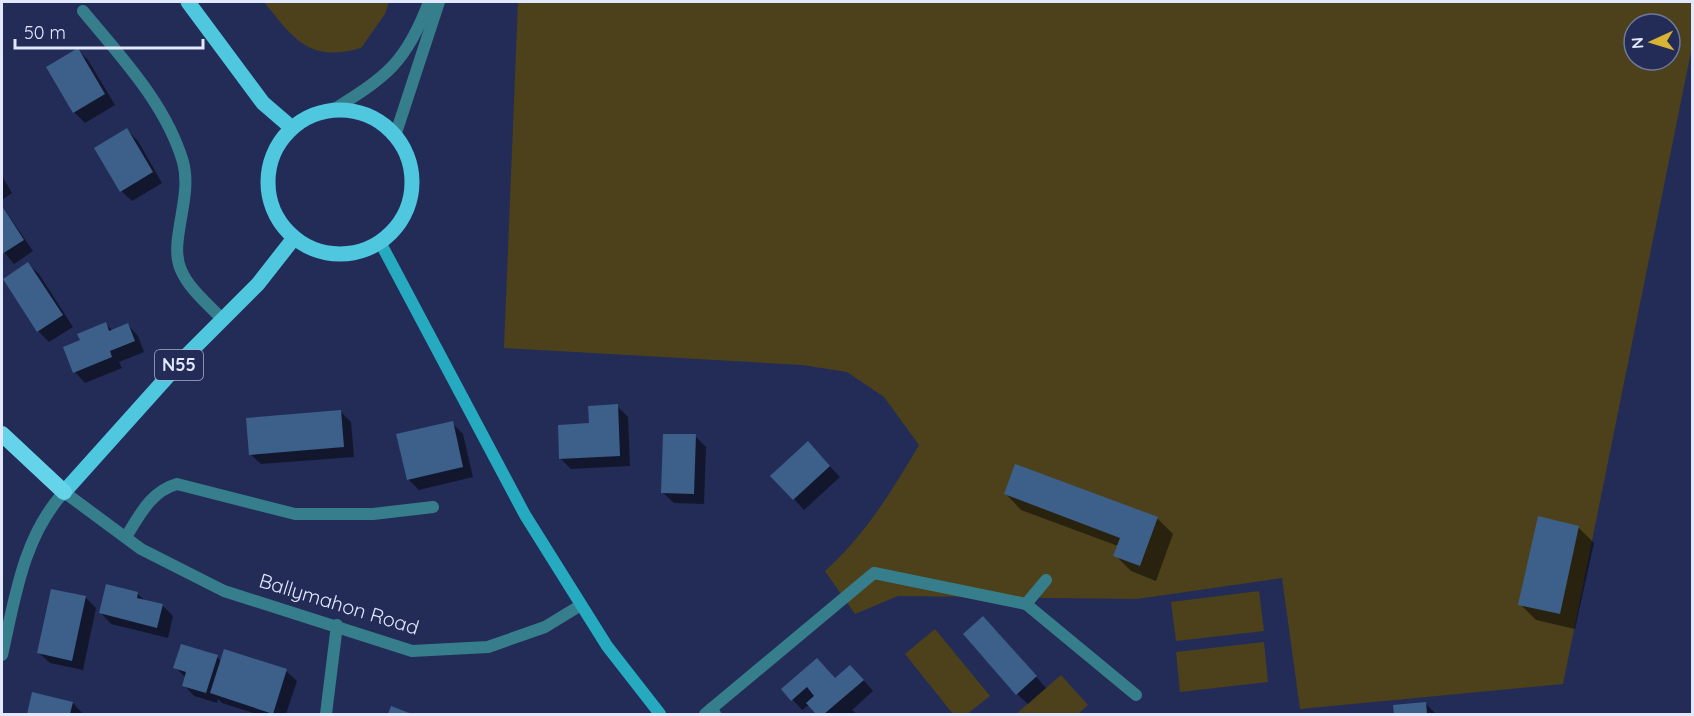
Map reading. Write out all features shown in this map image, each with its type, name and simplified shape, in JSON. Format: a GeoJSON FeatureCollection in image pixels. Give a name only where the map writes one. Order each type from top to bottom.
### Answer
{"type":"FeatureCollection","features":[{"type":"Feature","properties":{"kind":"highway"},"geometry":{"type":"LineString","coordinates":[[2,434],[64,492]]}},
{"type":"Feature","properties":{"kind":"main road"},"geometry":{"type":"LineString","coordinates":[[188,2],[263,103],[292,128]]}},
{"type":"Feature","properties":{"kind":"main road"},"geometry":{"type":"LineString","coordinates":[[333,110],[356,111],[377,120],[395,136],[408,157],[412,180],[408,204],[401,219],[380,242],[359,252],[336,254],[314,250],[294,238],[278,219],[269,196],[269,171],[276,148],[292,128],[311,116],[333,110]]}},
{"type":"Feature","properties":{"kind":"main road","name":"N55"},"geometry":{"type":"LineString","coordinates":[[64,492],[222,319],[258,284],[294,238]]}},
{"type":"Feature","properties":{"kind":"main road"},"geometry":{"type":"LineString","coordinates":[[380,242],[525,514],[607,646],[660,714]]}},
{"type":"Feature","properties":{"kind":"street"},"geometry":{"type":"LineString","coordinates":[[333,110],[389,72],[397,64],[417,31],[429,2]]}},
{"type":"Feature","properties":{"kind":"street"},"geometry":{"type":"LineString","coordinates":[[395,136],[408,90],[435,22],[439,2]]}},
{"type":"Feature","properties":{"kind":"street"},"geometry":{"type":"LineString","coordinates":[[83,11],[123,60],[170,128],[184,165],[186,183],[186,202],[176,254],[178,264],[195,290],[222,319]]}},
{"type":"Feature","properties":{"kind":"street"},"geometry":{"type":"LineString","coordinates":[[126,537],[148,503],[160,492],[177,484],[295,514],[373,514],[434,507]]}},
{"type":"Feature","properties":{"kind":"street"},"geometry":{"type":"LineString","coordinates":[[2,655],[21,575],[37,528],[49,509],[64,492]]}},
{"type":"Feature","properties":{"kind":"street","name":"Ballymahon Road"},"geometry":{"type":"LineString","coordinates":[[64,492],[141,549],[224,591],[337,625],[412,651],[488,647],[545,627],[581,605]]}},
{"type":"Feature","properties":{"kind":"street"},"geometry":{"type":"LineString","coordinates":[[711,713],[874,573],[1026,604],[1136,695]]}},
{"type":"Feature","properties":{"kind":"street"},"geometry":{"type":"LineString","coordinates":[[1026,604],[1046,580]]}},
{"type":"Feature","properties":{"kind":"street"},"geometry":{"type":"LineString","coordinates":[[326,714],[337,625]]}},
{"type":"Feature","properties":{"kind":"shaded area"},"geometry":{"type":"Polygon","coordinates":[[[264,2],[389,2],[385,14],[361,48],[343,52],[328,52],[315,50],[294,37],[264,2]]]}},
{"type":"Feature","properties":{"kind":"shaded area"},"geometry":{"type":"Polygon","coordinates":[[[518,2],[1692,2],[1692,47],[1563,684],[1300,709],[1282,578],[1137,599],[898,596],[855,614],[825,571],[853,543],[865,527],[888,496],[919,445],[884,397],[847,372],[802,365],[504,348],[518,2]]]}},
{"type":"Feature","properties":{"kind":"shaded area"},"geometry":{"type":"Polygon","coordinates":[[[1259,591],[1264,631],[1176,641],[1171,602],[1259,591]]]}},
{"type":"Feature","properties":{"kind":"shaded area"},"geometry":{"type":"Polygon","coordinates":[[[935,629],[990,696],[967,714],[953,714],[905,654],[935,629]]]}},
{"type":"Feature","properties":{"kind":"shaded area"},"geometry":{"type":"Polygon","coordinates":[[[1264,642],[1268,682],[1180,692],[1176,652],[1264,642]]]}},
{"type":"Feature","properties":{"kind":"shaded area"},"geometry":{"type":"Polygon","coordinates":[[[1061,675],[1088,705],[1078,714],[1016,714],[1061,675]]]}},
{"type":"Feature","properties":{"kind":"building"},"geometry":{"type":"Polygon","coordinates":[[[78,48],[105,94],[73,113],[46,67],[78,48]]]}},
{"type":"Feature","properties":{"kind":"building"},"geometry":{"type":"Polygon","coordinates":[[[127,128],[153,172],[120,192],[94,148],[127,128]]]}},
{"type":"Feature","properties":{"kind":"building"},"geometry":{"type":"Polygon","coordinates":[[[2,206],[24,240],[2,254],[2,206]]]}},
{"type":"Feature","properties":{"kind":"building"},"geometry":{"type":"Polygon","coordinates":[[[28,262],[63,315],[37,332],[3,279],[28,262]]]}},
{"type":"Feature","properties":{"kind":"building"},"geometry":{"type":"Polygon","coordinates":[[[106,322],[109,331],[128,323],[135,341],[110,351],[112,357],[73,373],[63,347],[80,340],[77,334],[106,322]]]}},
{"type":"Feature","properties":{"kind":"building"},"geometry":{"type":"Polygon","coordinates":[[[618,404],[620,456],[559,459],[558,425],[589,423],[588,406],[618,404]]]}},
{"type":"Feature","properties":{"kind":"building"},"geometry":{"type":"Polygon","coordinates":[[[341,410],[344,447],[249,455],[246,418],[341,410]]]}},
{"type":"Feature","properties":{"kind":"building"},"geometry":{"type":"Polygon","coordinates":[[[453,421],[463,467],[407,480],[396,434],[453,421]]]}},
{"type":"Feature","properties":{"kind":"building"},"geometry":{"type":"Polygon","coordinates":[[[663,434],[696,434],[694,494],[661,493],[663,434]]]}},
{"type":"Feature","properties":{"kind":"building"},"geometry":{"type":"Polygon","coordinates":[[[808,441],[830,466],[793,500],[770,476],[808,441]]]}},
{"type":"Feature","properties":{"kind":"building"},"geometry":{"type":"Polygon","coordinates":[[[1015,464],[1158,517],[1140,566],[1113,556],[1120,538],[1004,494],[1015,464]]]}},
{"type":"Feature","properties":{"kind":"building"},"geometry":{"type":"Polygon","coordinates":[[[1538,516],[1579,526],[1560,614],[1518,605],[1538,516]]]}},
{"type":"Feature","properties":{"kind":"building"},"geometry":{"type":"Polygon","coordinates":[[[106,584],[138,592],[137,598],[163,604],[157,628],[99,613],[106,584]]]}},
{"type":"Feature","properties":{"kind":"building"},"geometry":{"type":"Polygon","coordinates":[[[51,589],[86,596],[72,661],[37,653],[51,589]]]}},
{"type":"Feature","properties":{"kind":"building"},"geometry":{"type":"Polygon","coordinates":[[[983,616],[1037,676],[1016,695],[963,634],[983,616]]]}},
{"type":"Feature","properties":{"kind":"building"},"geometry":{"type":"Polygon","coordinates":[[[181,644],[218,655],[206,693],[182,686],[186,672],[173,668],[181,644]]]}},
{"type":"Feature","properties":{"kind":"building"},"geometry":{"type":"Polygon","coordinates":[[[224,649],[287,669],[273,714],[210,693],[224,649]]]}},
{"type":"Feature","properties":{"kind":"building"},"geometry":{"type":"Polygon","coordinates":[[[817,658],[835,678],[850,665],[864,680],[824,714],[816,714],[806,703],[814,696],[807,687],[791,701],[781,689],[817,658]]]}},
{"type":"Feature","properties":{"kind":"building"},"geometry":{"type":"Polygon","coordinates":[[[32,692],[73,702],[70,714],[27,714],[32,692]]]}},
{"type":"Feature","properties":{"kind":"building"},"geometry":{"type":"Polygon","coordinates":[[[1426,702],[1427,714],[1394,714],[1393,705],[1426,702]]]}},
{"type":"Feature","properties":{"kind":"building"},"geometry":{"type":"Polygon","coordinates":[[[391,706],[412,714],[388,714],[391,706]]]}}]}
